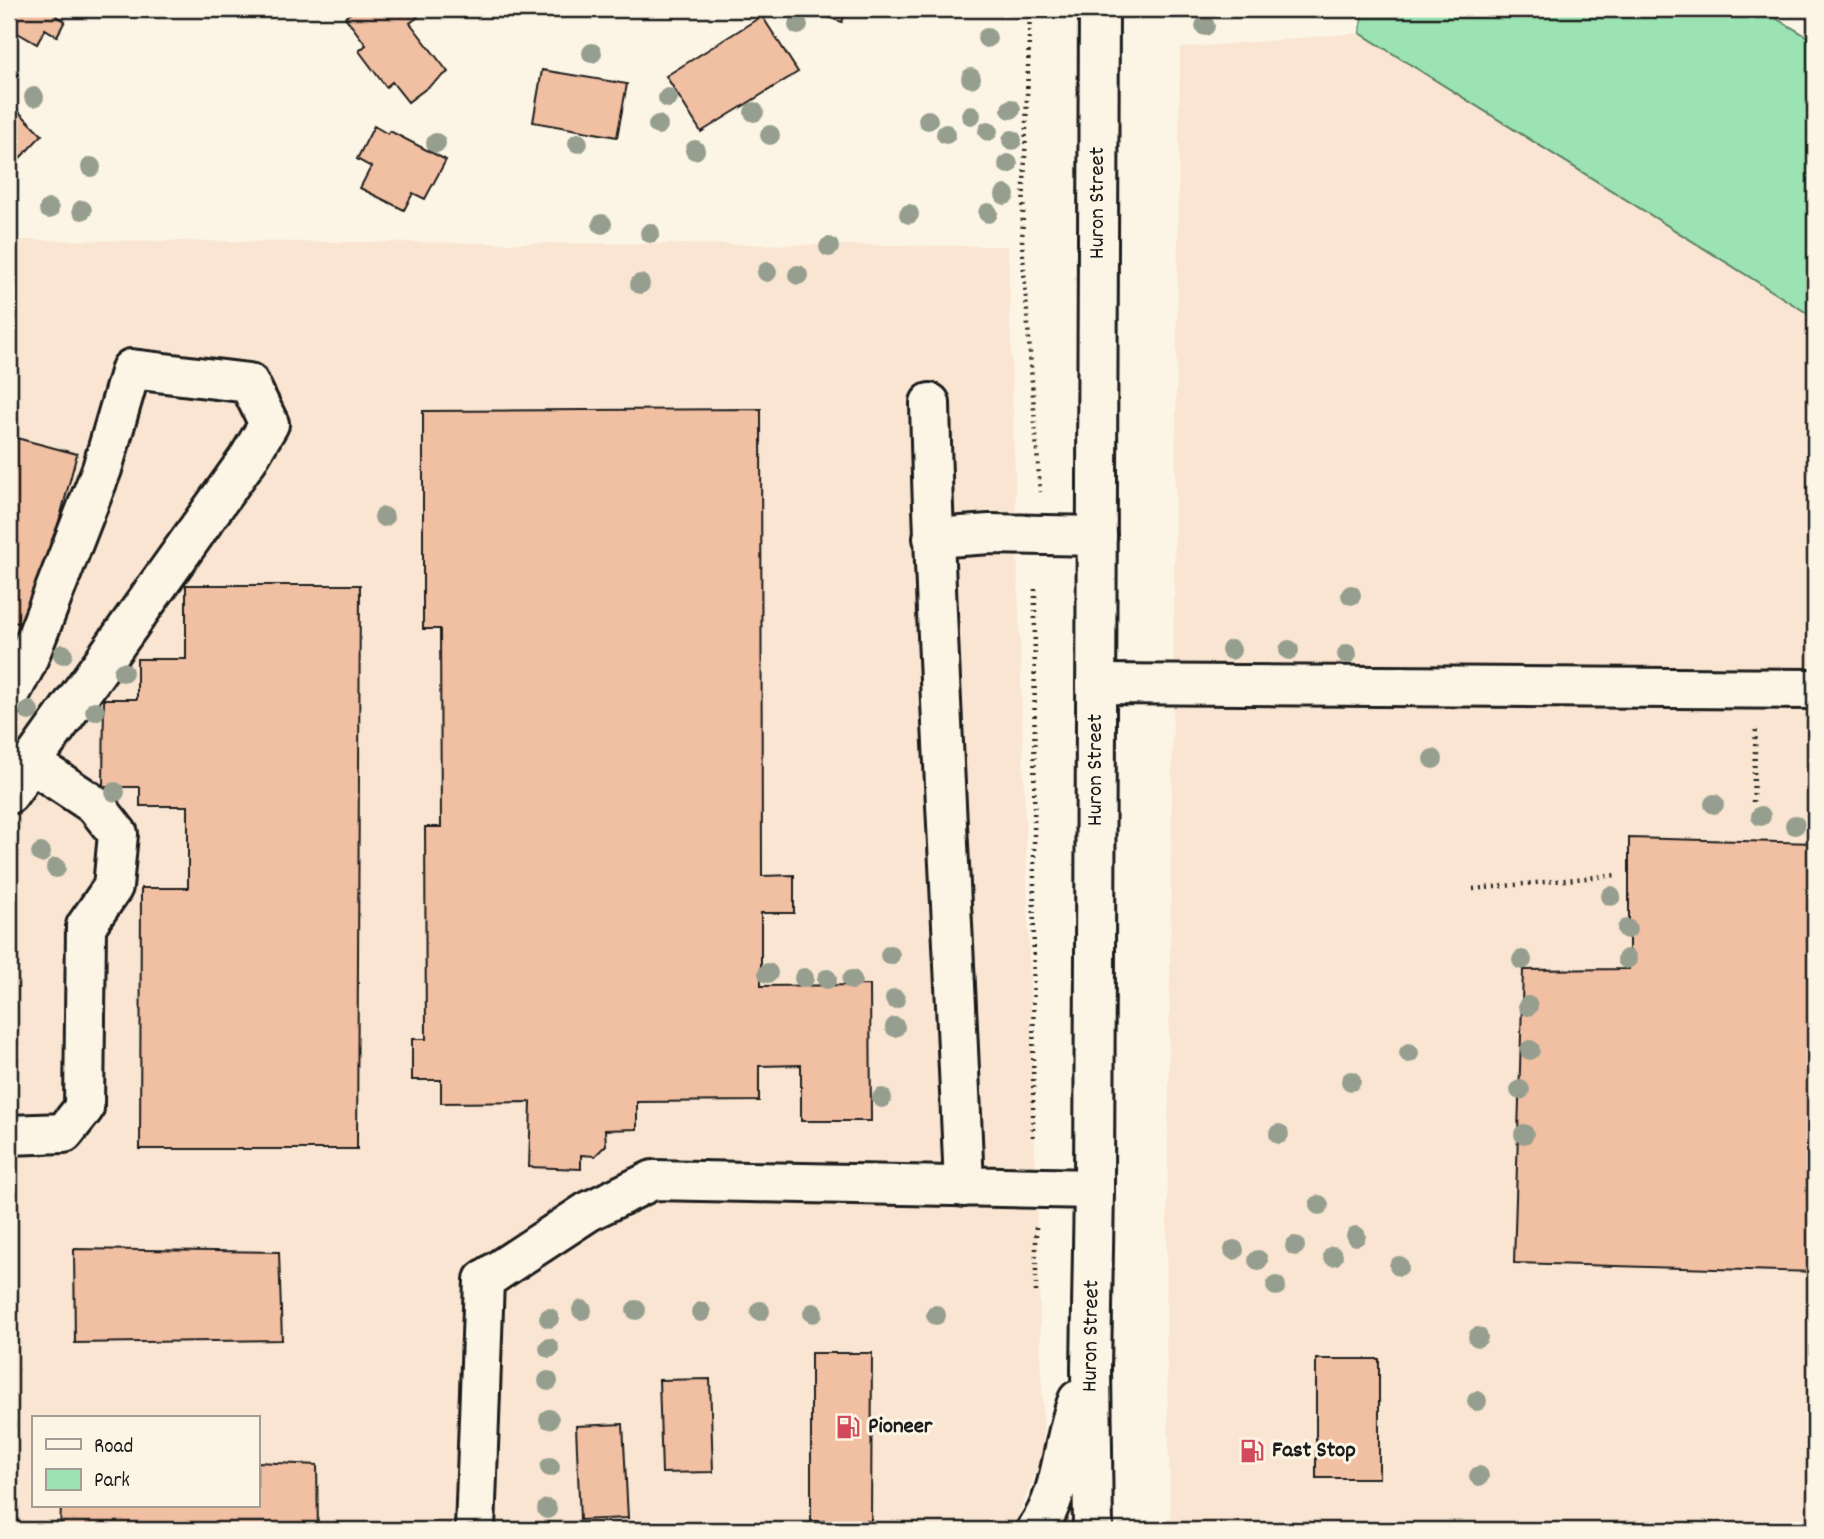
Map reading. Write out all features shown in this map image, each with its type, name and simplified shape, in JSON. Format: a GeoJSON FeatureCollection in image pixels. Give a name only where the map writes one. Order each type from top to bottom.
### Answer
{"type":"FeatureCollection","features":[{"type":"Feature","properties":{"kind":"main road","name":"Huron Street"},"geometry":{"type":"LineString","coordinates":[[1093,1530],[1091,1369],[1100,9]]}},
{"type":"Feature","properties":{"kind":"main road"},"geometry":{"type":"LineString","coordinates":[[9,696],[26,664],[102,469],[131,369],[249,383],[269,424],[248,459],[9,794]]}},
{"type":"Feature","properties":{"kind":"main road"},"geometry":{"type":"LineString","coordinates":[[930,403],[933,538],[964,1187]]}},
{"type":"Feature","properties":{"kind":"main road"},"geometry":{"type":"LineString","coordinates":[[933,538],[990,534],[1097,536]]}},
{"type":"Feature","properties":{"kind":"main road"},"geometry":{"type":"LineString","coordinates":[[1096,684],[1815,689]]}},
{"type":"Feature","properties":{"kind":"main road"},"geometry":{"type":"LineString","coordinates":[[9,1135],[64,1133],[84,1108],[86,926],[113,887],[118,834],[96,806],[32,763]]}},
{"type":"Feature","properties":{"kind":"main road"},"geometry":{"type":"LineString","coordinates":[[475,1530],[484,1280],[589,1211],[653,1180],[1094,1189]]}},
{"type":"Feature","properties":{"kind":"main road"},"geometry":{"type":"LineString","coordinates":[[1036,1530],[1046,1517],[1058,1484],[1069,1424],[1091,1369]]}},
{"type":"Feature","properties":{"kind":"path"},"geometry":{"type":"LineString","coordinates":[[1030,9],[1021,243],[1040,492]]}},
{"type":"Feature","properties":{"kind":"path"},"geometry":{"type":"LineString","coordinates":[[1033,1137],[1035,588]]}},
{"type":"Feature","properties":{"kind":"path"},"geometry":{"type":"LineString","coordinates":[[1751,689],[1756,726],[1753,802]]}},
{"type":"Feature","properties":{"kind":"path"},"geometry":{"type":"LineString","coordinates":[[1473,890],[1617,875]]}},
{"type":"Feature","properties":{"kind":"path"},"geometry":{"type":"LineString","coordinates":[[1036,1222],[1036,1292]]}},
{"type":"Feature","properties":{"kind":"shaded area"},"geometry":{"type":"Polygon","coordinates":[[[1360,33],[1815,318],[1815,1530],[1171,1530],[1166,1335],[1180,48],[1360,33]]]}},
{"type":"Feature","properties":{"kind":"shaded area"},"geometry":{"type":"Polygon","coordinates":[[[9,240],[1008,246],[1044,1452],[1012,1530],[9,1530],[9,240]]]}},
{"type":"Feature","properties":{"kind":"green space"},"geometry":{"type":"Polygon","coordinates":[[[1363,9],[1760,9],[1815,41],[1815,318],[1360,33],[1363,9]]]}},
{"type":"Feature","properties":{"kind":"building"},"geometry":{"type":"Polygon","coordinates":[[[9,9],[60,9],[56,16],[65,21],[57,36],[45,29],[37,44],[9,28],[9,9]]]}},
{"type":"Feature","properties":{"kind":"building"},"geometry":{"type":"Polygon","coordinates":[[[357,9],[411,9],[418,17],[410,23],[448,72],[408,102],[392,82],[386,87],[359,51],[366,45],[345,17],[357,9]]]}},
{"type":"Feature","properties":{"kind":"building"},"geometry":{"type":"Polygon","coordinates":[[[804,9],[847,9],[842,22],[804,9]]]}},
{"type":"Feature","properties":{"kind":"building"},"geometry":{"type":"Polygon","coordinates":[[[762,16],[798,72],[701,132],[666,76],[762,16]]]}},
{"type":"Feature","properties":{"kind":"building"},"geometry":{"type":"Polygon","coordinates":[[[542,70],[627,84],[617,137],[533,122],[542,70]]]}},
{"type":"Feature","properties":{"kind":"building"},"geometry":{"type":"Polygon","coordinates":[[[9,102],[42,135],[19,159],[9,150],[9,102]]]}},
{"type":"Feature","properties":{"kind":"building"},"geometry":{"type":"Polygon","coordinates":[[[374,126],[388,134],[390,131],[446,160],[425,199],[413,193],[404,210],[360,188],[371,167],[357,159],[374,126]]]}},
{"type":"Feature","properties":{"kind":"building"},"geometry":{"type":"Polygon","coordinates":[[[761,409],[762,876],[794,875],[794,913],[761,913],[761,986],[870,985],[871,1121],[801,1121],[801,1065],[759,1066],[759,1101],[637,1102],[637,1129],[605,1130],[606,1145],[595,1156],[581,1155],[581,1169],[529,1167],[531,1102],[441,1103],[441,1080],[412,1080],[412,1039],[426,1039],[425,827],[441,827],[440,629],[423,629],[423,411],[761,409]]]}},
{"type":"Feature","properties":{"kind":"building"},"geometry":{"type":"Polygon","coordinates":[[[9,436],[77,454],[31,626],[9,621],[9,436]]]}},
{"type":"Feature","properties":{"kind":"building"},"geometry":{"type":"Polygon","coordinates":[[[186,585],[360,585],[357,1149],[140,1149],[141,888],[188,888],[188,806],[140,806],[140,787],[103,787],[104,699],[137,699],[137,659],[186,659],[186,585]]]}},
{"type":"Feature","properties":{"kind":"building"},"geometry":{"type":"Polygon","coordinates":[[[1629,838],[1815,843],[1815,1272],[1514,1263],[1523,970],[1629,969],[1629,838]]]}},
{"type":"Feature","properties":{"kind":"building"},"geometry":{"type":"Polygon","coordinates":[[[74,1249],[279,1252],[282,1340],[75,1343],[74,1249]]]}},
{"type":"Feature","properties":{"kind":"building"},"geometry":{"type":"Polygon","coordinates":[[[811,1353],[872,1353],[871,1521],[811,1521],[811,1353]]]}},
{"type":"Feature","properties":{"kind":"building"},"geometry":{"type":"Polygon","coordinates":[[[1316,1359],[1379,1359],[1379,1478],[1316,1478],[1316,1359]]]}},
{"type":"Feature","properties":{"kind":"building"},"geometry":{"type":"Polygon","coordinates":[[[710,1379],[713,1472],[662,1473],[659,1380],[710,1379]]]}},
{"type":"Feature","properties":{"kind":"building"},"geometry":{"type":"Polygon","coordinates":[[[623,1424],[628,1518],[580,1520],[576,1426],[623,1424]]]}},
{"type":"Feature","properties":{"kind":"building"},"geometry":{"type":"Polygon","coordinates":[[[259,1462],[317,1465],[318,1530],[60,1530],[61,1508],[259,1508],[259,1462]]]}},
{"type":"Feature","properties":{"kind":"place","name":"Pioneer"},"geometry":{"type":"Point","coordinates":[848,1427]}},
{"type":"Feature","properties":{"kind":"place","name":"Fast Stop"},"geometry":{"type":"Point","coordinates":[1252,1451]}}]}
